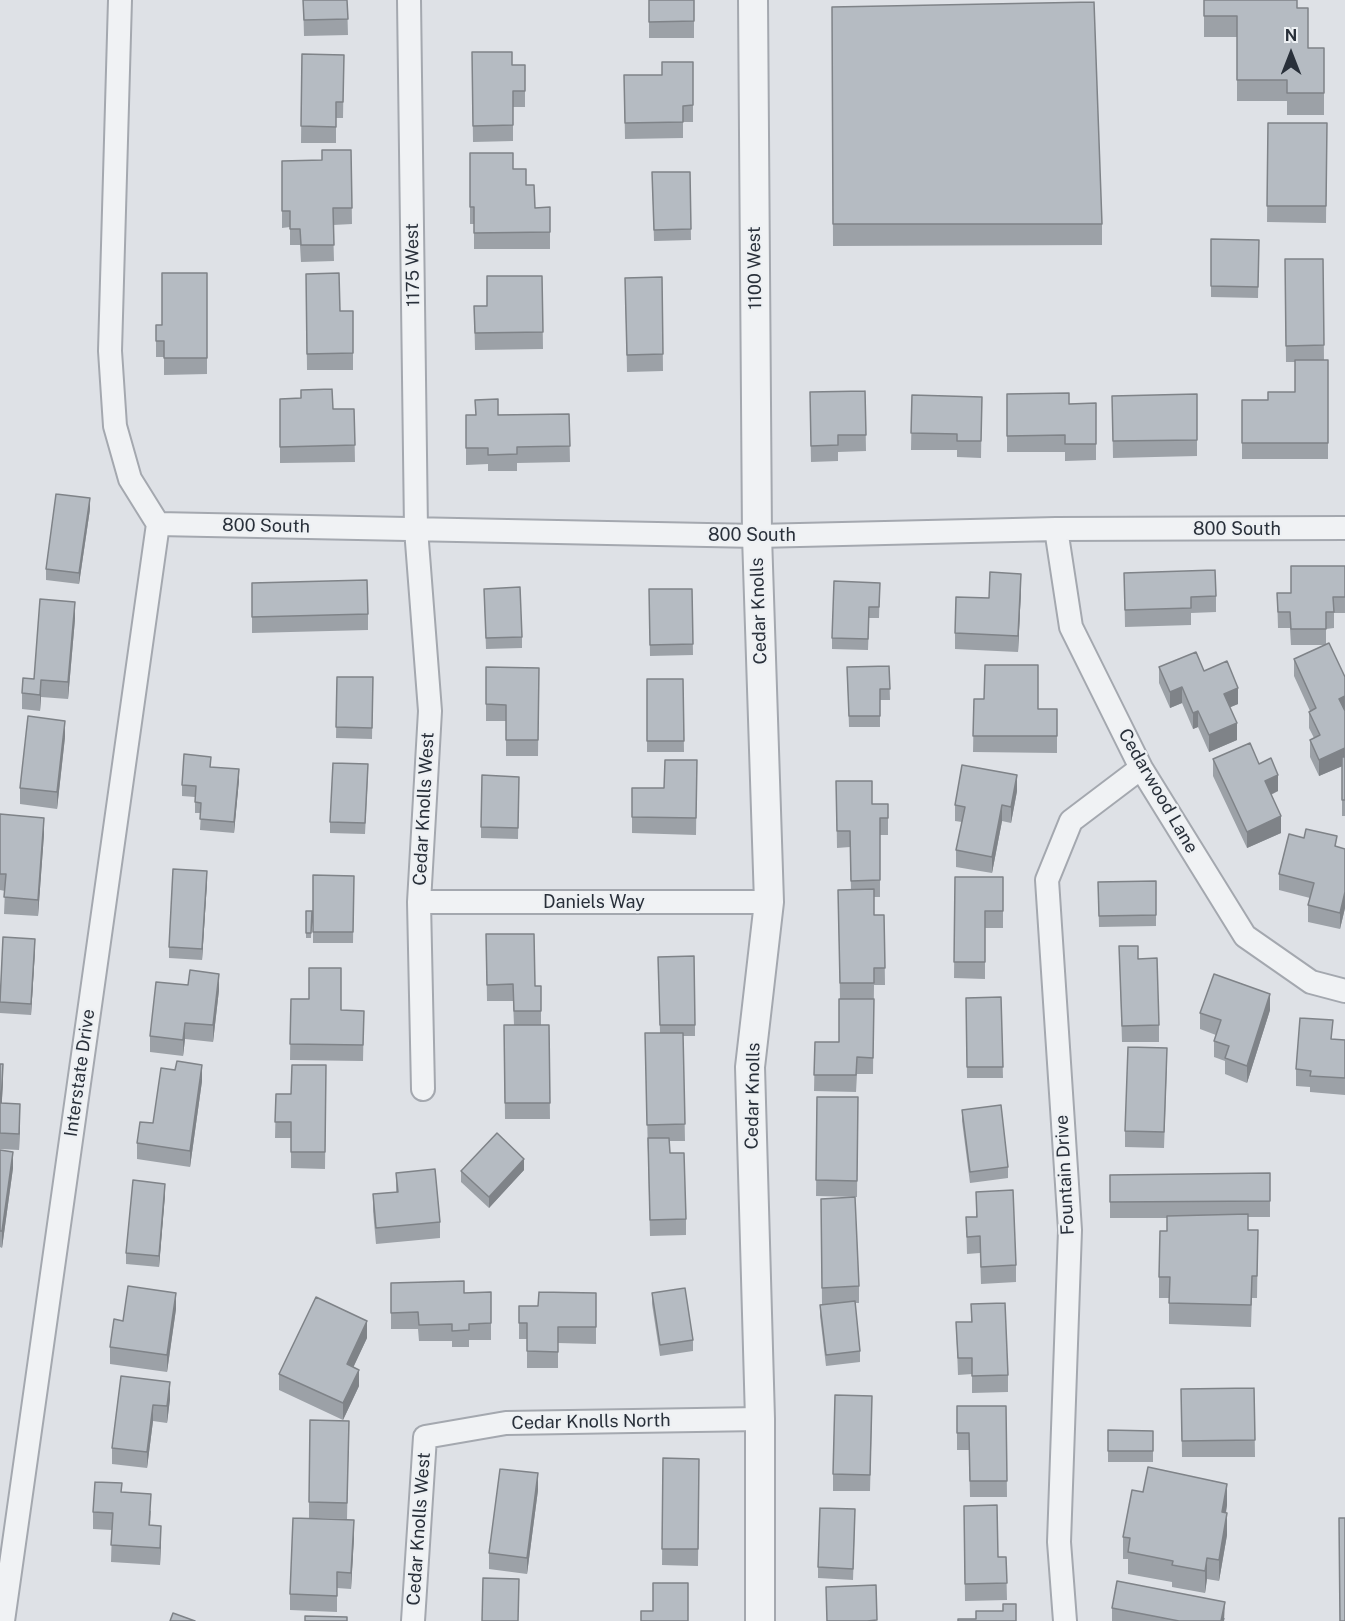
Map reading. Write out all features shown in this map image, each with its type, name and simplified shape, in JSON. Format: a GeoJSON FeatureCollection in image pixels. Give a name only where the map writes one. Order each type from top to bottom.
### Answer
{"type":"FeatureCollection","features":[{"type":"Feature","properties":{"kind":"street"},"geometry":{"type":"LineString","coordinates":[[120,0],[110,351],[115,426],[130,479],[158,524]]}},
{"type":"Feature","properties":{"kind":"street","name":"1175 West"},"geometry":{"type":"LineString","coordinates":[[409,0],[416,529]]}},
{"type":"Feature","properties":{"kind":"street","name":"1100 West"},"geometry":{"type":"LineString","coordinates":[[753,0],[757,536]]}},
{"type":"Feature","properties":{"kind":"street","name":"800 South"},"geometry":{"type":"LineString","coordinates":[[158,524],[757,536],[1056,529],[1345,528]]}},
{"type":"Feature","properties":{"kind":"street","name":"Interstate Drive"},"geometry":{"type":"LineString","coordinates":[[3,1621],[158,524]]}},
{"type":"Feature","properties":{"kind":"street","name":"Cedar Knolls West"},"geometry":{"type":"LineString","coordinates":[[416,529],[430,711],[419,902],[423,1089]]}},
{"type":"Feature","properties":{"kind":"street","name":"Cedarwood Lane"},"geometry":{"type":"LineString","coordinates":[[1056,529],[1071,627],[1141,768],[1245,936],[1311,982],[1345,991]]}},
{"type":"Feature","properties":{"kind":"street","name":"Cedar Knolls"},"geometry":{"type":"LineString","coordinates":[[757,536],[769,902],[750,1067],[760,1419],[760,1621]]}},
{"type":"Feature","properties":{"kind":"street","name":"Fountain Drive"},"geometry":{"type":"LineString","coordinates":[[1065,1621],[1059,1542],[1070,1230],[1047,880],[1071,821],[1141,768]]}},
{"type":"Feature","properties":{"kind":"street","name":"Daniels Way"},"geometry":{"type":"LineString","coordinates":[[419,902],[769,902]]}},
{"type":"Feature","properties":{"kind":"street","name":"Cedar Knolls North"},"geometry":{"type":"LineString","coordinates":[[425,1437],[506,1423],[760,1419]]}},
{"type":"Feature","properties":{"kind":"street","name":"Cedar Knolls West"},"geometry":{"type":"LineString","coordinates":[[413,1621],[425,1437]]}},
{"type":"Feature","properties":{"kind":"building"},"geometry":{"type":"Polygon","coordinates":[[[303,0],[347,0],[348,19],[304,20],[303,0]]]}},
{"type":"Feature","properties":{"kind":"building"},"geometry":{"type":"Polygon","coordinates":[[[649,0],[694,0],[694,21],[649,22],[649,0]]]}},
{"type":"Feature","properties":{"kind":"building"},"geometry":{"type":"Polygon","coordinates":[[[1204,0],[1297,0],[1297,8],[1308,8],[1308,48],[1324,48],[1324,93],[1287,93],[1287,80],[1237,80],[1237,16],[1204,16],[1204,0]]]}},
{"type":"Feature","properties":{"kind":"building"},"geometry":{"type":"Polygon","coordinates":[[[1094,2],[1102,224],[833,224],[832,7],[1094,2]]]}},
{"type":"Feature","properties":{"kind":"building"},"geometry":{"type":"Polygon","coordinates":[[[472,52],[512,52],[512,65],[525,65],[525,91],[513,91],[513,125],[473,126],[472,52]]]}},
{"type":"Feature","properties":{"kind":"building"},"geometry":{"type":"Polygon","coordinates":[[[302,54],[344,55],[343,102],[336,102],[336,127],[301,126],[302,54]]]}},
{"type":"Feature","properties":{"kind":"building"},"geometry":{"type":"Polygon","coordinates":[[[662,62],[693,62],[693,105],[683,106],[683,122],[625,123],[624,75],[662,75],[662,62]]]}},
{"type":"Feature","properties":{"kind":"building"},"geometry":{"type":"Polygon","coordinates":[[[1268,123],[1327,123],[1326,206],[1267,206],[1268,123]]]}},
{"type":"Feature","properties":{"kind":"building"},"geometry":{"type":"Polygon","coordinates":[[[322,150],[351,150],[352,208],[333,208],[334,245],[301,245],[300,229],[290,229],[290,211],[282,211],[282,161],[322,160],[322,150]]]}},
{"type":"Feature","properties":{"kind":"building"},"geometry":{"type":"Polygon","coordinates":[[[470,153],[513,153],[513,169],[526,169],[526,185],[534,185],[535,208],[550,207],[550,232],[474,233],[474,207],[470,207],[470,153]]]}},
{"type":"Feature","properties":{"kind":"building"},"geometry":{"type":"Polygon","coordinates":[[[652,172],[690,172],[691,229],[654,230],[652,172]]]}},
{"type":"Feature","properties":{"kind":"building"},"geometry":{"type":"Polygon","coordinates":[[[1211,239],[1259,240],[1258,287],[1211,286],[1211,239]]]}},
{"type":"Feature","properties":{"kind":"building"},"geometry":{"type":"Polygon","coordinates":[[[1285,259],[1323,259],[1324,345],[1286,346],[1285,259]]]}},
{"type":"Feature","properties":{"kind":"building"},"geometry":{"type":"Polygon","coordinates":[[[162,273],[207,273],[207,358],[164,358],[164,341],[156,341],[156,325],[162,325],[162,273]]]}},
{"type":"Feature","properties":{"kind":"building"},"geometry":{"type":"Polygon","coordinates":[[[339,273],[340,311],[353,311],[353,353],[307,354],[306,274],[339,273]]]}},
{"type":"Feature","properties":{"kind":"building"},"geometry":{"type":"Polygon","coordinates":[[[487,276],[542,276],[543,332],[475,333],[474,306],[487,306],[487,276]]]}},
{"type":"Feature","properties":{"kind":"building"},"geometry":{"type":"Polygon","coordinates":[[[662,277],[663,354],[627,355],[625,278],[662,277]]]}},
{"type":"Feature","properties":{"kind":"building"},"geometry":{"type":"Polygon","coordinates":[[[1295,360],[1328,360],[1328,443],[1242,443],[1242,400],[1268,400],[1268,392],[1295,392],[1295,360]]]}},
{"type":"Feature","properties":{"kind":"building"},"geometry":{"type":"Polygon","coordinates":[[[332,389],[333,409],[354,409],[355,445],[280,447],[280,399],[301,398],[301,390],[332,389]]]}},
{"type":"Feature","properties":{"kind":"building"},"geometry":{"type":"Polygon","coordinates":[[[865,391],[866,435],[838,435],[838,445],[811,446],[810,392],[865,391]]]}},
{"type":"Feature","properties":{"kind":"building"},"geometry":{"type":"Polygon","coordinates":[[[1069,393],[1069,404],[1096,403],[1096,444],[1065,444],[1065,435],[1007,436],[1007,394],[1069,393]]]}},
{"type":"Feature","properties":{"kind":"building"},"geometry":{"type":"Polygon","coordinates":[[[1197,394],[1197,440],[1113,441],[1112,396],[1197,394]]]}},
{"type":"Feature","properties":{"kind":"building"},"geometry":{"type":"Polygon","coordinates":[[[912,395],[982,397],[981,441],[957,441],[957,434],[911,433],[912,395]]]}},
{"type":"Feature","properties":{"kind":"building"},"geometry":{"type":"Polygon","coordinates":[[[498,399],[498,415],[569,414],[570,446],[517,447],[517,454],[488,455],[488,448],[466,448],[466,415],[476,415],[475,400],[498,399]]]}},
{"type":"Feature","properties":{"kind":"building"},"geometry":{"type":"Polygon","coordinates":[[[56,494],[90,498],[79,573],[46,569],[56,494]]]}},
{"type":"Feature","properties":{"kind":"building"},"geometry":{"type":"Polygon","coordinates":[[[1291,566],[1345,566],[1345,597],[1333,597],[1334,612],[1326,612],[1326,629],[1291,629],[1290,612],[1278,612],[1277,593],[1291,593],[1291,566]]]}},
{"type":"Feature","properties":{"kind":"building"},"geometry":{"type":"Polygon","coordinates":[[[1215,570],[1216,596],[1191,597],[1191,608],[1125,610],[1124,573],[1215,570]]]}},
{"type":"Feature","properties":{"kind":"building"},"geometry":{"type":"Polygon","coordinates":[[[990,572],[1021,574],[1018,636],[955,633],[956,597],[989,598],[990,572]]]}},
{"type":"Feature","properties":{"kind":"building"},"geometry":{"type":"Polygon","coordinates":[[[367,580],[368,614],[252,617],[252,583],[367,580]]]}},
{"type":"Feature","properties":{"kind":"building"},"geometry":{"type":"Polygon","coordinates":[[[834,581],[880,583],[879,607],[869,607],[868,639],[832,638],[834,581]]]}},
{"type":"Feature","properties":{"kind":"building"},"geometry":{"type":"Polygon","coordinates":[[[520,587],[522,637],[486,638],[484,589],[520,587]]]}},
{"type":"Feature","properties":{"kind":"building"},"geometry":{"type":"Polygon","coordinates":[[[649,589],[692,589],[693,644],[650,645],[649,589]]]}},
{"type":"Feature","properties":{"kind":"building"},"geometry":{"type":"Polygon","coordinates":[[[40,599],[75,602],[68,682],[41,680],[40,695],[22,693],[23,678],[34,679],[40,599]]]}},
{"type":"Feature","properties":{"kind":"building"},"geometry":{"type":"Polygon","coordinates":[[[1329,643],[1345,677],[1345,696],[1339,699],[1345,711],[1345,748],[1319,760],[1310,740],[1320,735],[1309,712],[1316,708],[1294,659],[1329,643]]]}},
{"type":"Feature","properties":{"kind":"building"},"geometry":{"type":"Polygon","coordinates":[[[1196,652],[1204,671],[1227,661],[1238,688],[1224,694],[1237,723],[1209,735],[1198,711],[1193,713],[1182,687],[1170,692],[1159,667],[1196,652]]]}},
{"type":"Feature","properties":{"kind":"building"},"geometry":{"type":"Polygon","coordinates":[[[985,665],[1038,665],[1038,709],[1057,709],[1057,736],[973,736],[974,699],[984,699],[985,665]]]}},
{"type":"Feature","properties":{"kind":"building"},"geometry":{"type":"Polygon","coordinates":[[[889,666],[890,689],[880,689],[880,716],[849,716],[847,667],[889,666]]]}},
{"type":"Feature","properties":{"kind":"building"},"geometry":{"type":"Polygon","coordinates":[[[486,667],[539,668],[538,740],[506,740],[506,705],[486,704],[486,667]]]}},
{"type":"Feature","properties":{"kind":"building"},"geometry":{"type":"Polygon","coordinates":[[[337,677],[373,677],[372,728],[336,727],[337,677]]]}},
{"type":"Feature","properties":{"kind":"building"},"geometry":{"type":"Polygon","coordinates":[[[647,679],[683,679],[684,741],[647,741],[647,679]]]}},
{"type":"Feature","properties":{"kind":"building"},"geometry":{"type":"Polygon","coordinates":[[[28,716],[65,721],[57,792],[20,788],[28,716]]]}},
{"type":"Feature","properties":{"kind":"building"},"geometry":{"type":"Polygon","coordinates":[[[1250,743],[1259,764],[1271,758],[1278,775],[1265,781],[1281,816],[1247,832],[1213,759],[1250,743]]]}},
{"type":"Feature","properties":{"kind":"building"},"geometry":{"type":"Polygon","coordinates":[[[184,754],[211,757],[210,767],[239,769],[234,822],[200,819],[201,803],[195,802],[196,786],[182,785],[184,754]]]}},
{"type":"Feature","properties":{"kind":"building"},"geometry":{"type":"Polygon","coordinates":[[[1342,757],[1345,757],[1345,800],[1342,800],[1342,757]]]}},
{"type":"Feature","properties":{"kind":"building"},"geometry":{"type":"Polygon","coordinates":[[[665,760],[697,760],[696,818],[632,817],[632,788],[664,788],[665,760]]]}},
{"type":"Feature","properties":{"kind":"building"},"geometry":{"type":"Polygon","coordinates":[[[333,763],[368,764],[365,823],[330,822],[333,763]]]}},
{"type":"Feature","properties":{"kind":"building"},"geometry":{"type":"Polygon","coordinates":[[[962,765],[1017,775],[1011,807],[1002,805],[992,857],[956,850],[965,807],[955,805],[962,765]]]}},
{"type":"Feature","properties":{"kind":"building"},"geometry":{"type":"Polygon","coordinates":[[[482,775],[519,777],[518,828],[481,827],[482,775]]]}},
{"type":"Feature","properties":{"kind":"building"},"geometry":{"type":"Polygon","coordinates":[[[836,781],[872,781],[872,804],[888,804],[888,818],[880,818],[880,880],[851,881],[850,831],[837,831],[836,781]]]}},
{"type":"Feature","properties":{"kind":"building"},"geometry":{"type":"Polygon","coordinates":[[[0,814],[44,818],[38,900],[4,897],[6,874],[0,874],[0,814]]]}},
{"type":"Feature","properties":{"kind":"building"},"geometry":{"type":"Polygon","coordinates":[[[1306,829],[1337,836],[1335,846],[1345,849],[1345,892],[1340,913],[1308,905],[1314,883],[1279,874],[1289,834],[1304,838],[1306,829]]]}},
{"type":"Feature","properties":{"kind":"building"},"geometry":{"type":"Polygon","coordinates":[[[173,869],[207,871],[202,949],[169,947],[173,869]]]}},
{"type":"Feature","properties":{"kind":"building"},"geometry":{"type":"Polygon","coordinates":[[[313,875],[354,876],[353,932],[313,932],[313,875]]]}},
{"type":"Feature","properties":{"kind":"building"},"geometry":{"type":"Polygon","coordinates":[[[955,877],[1003,877],[1003,911],[985,911],[985,962],[954,962],[955,877]]]}},
{"type":"Feature","properties":{"kind":"building"},"geometry":{"type":"Polygon","coordinates":[[[1156,881],[1156,915],[1099,916],[1098,882],[1156,881]]]}},
{"type":"Feature","properties":{"kind":"building"},"geometry":{"type":"Polygon","coordinates":[[[874,889],[874,915],[884,915],[885,968],[874,968],[874,983],[840,983],[838,890],[874,889]]]}},
{"type":"Feature","properties":{"kind":"building"},"geometry":{"type":"Polygon","coordinates":[[[306,911],[312,911],[311,933],[306,933],[306,911]]]}},
{"type":"Feature","properties":{"kind":"building"},"geometry":{"type":"Polygon","coordinates":[[[486,934],[534,934],[535,986],[541,986],[541,1011],[514,1011],[513,984],[487,985],[486,934]]]}},
{"type":"Feature","properties":{"kind":"building"},"geometry":{"type":"Polygon","coordinates":[[[3,937],[35,939],[31,1004],[0,1002],[3,937]]]}},
{"type":"Feature","properties":{"kind":"building"},"geometry":{"type":"Polygon","coordinates":[[[1119,946],[1138,946],[1138,959],[1157,958],[1159,1025],[1122,1026],[1119,946]]]}},
{"type":"Feature","properties":{"kind":"building"},"geometry":{"type":"Polygon","coordinates":[[[694,956],[695,1025],[660,1025],[658,957],[694,956]]]}},
{"type":"Feature","properties":{"kind":"building"},"geometry":{"type":"Polygon","coordinates":[[[309,968],[341,968],[341,1010],[364,1011],[363,1045],[290,1044],[291,999],[309,999],[309,968]]]}},
{"type":"Feature","properties":{"kind":"building"},"geometry":{"type":"Polygon","coordinates":[[[190,970],[219,974],[213,1025],[185,1023],[183,1040],[150,1036],[156,982],[188,985],[190,970]]]}},
{"type":"Feature","properties":{"kind":"building"},"geometry":{"type":"Polygon","coordinates":[[[1214,974],[1270,994],[1247,1066],[1225,1058],[1229,1046],[1214,1041],[1221,1020],[1200,1013],[1214,974]]]}},
{"type":"Feature","properties":{"kind":"building"},"geometry":{"type":"Polygon","coordinates":[[[1001,997],[1003,1067],[967,1067],[966,998],[1001,997]]]}},
{"type":"Feature","properties":{"kind":"building"},"geometry":{"type":"Polygon","coordinates":[[[839,999],[874,999],[873,1058],[857,1057],[856,1075],[814,1075],[815,1042],[839,1042],[839,999]]]}},
{"type":"Feature","properties":{"kind":"building"},"geometry":{"type":"Polygon","coordinates":[[[1300,1018],[1333,1020],[1331,1039],[1345,1040],[1345,1078],[1310,1076],[1311,1071],[1296,1069],[1300,1018]]]}},
{"type":"Feature","properties":{"kind":"building"},"geometry":{"type":"Polygon","coordinates":[[[504,1025],[549,1025],[550,1103],[505,1103],[504,1025]]]}},
{"type":"Feature","properties":{"kind":"building"},"geometry":{"type":"Polygon","coordinates":[[[645,1033],[683,1033],[685,1124],[647,1125],[645,1033]]]}},
{"type":"Feature","properties":{"kind":"building"},"geometry":{"type":"Polygon","coordinates":[[[1128,1047],[1167,1048],[1164,1132],[1125,1131],[1128,1047]]]}},
{"type":"Feature","properties":{"kind":"building"},"geometry":{"type":"Polygon","coordinates":[[[177,1061],[202,1065],[190,1151],[137,1143],[140,1122],[153,1123],[161,1068],[175,1070],[177,1061]]]}},
{"type":"Feature","properties":{"kind":"building"},"geometry":{"type":"Polygon","coordinates":[[[0,1064],[3,1064],[1,1103],[20,1104],[19,1134],[0,1133],[0,1064]]]}},
{"type":"Feature","properties":{"kind":"building"},"geometry":{"type":"Polygon","coordinates":[[[292,1065],[326,1065],[325,1152],[291,1152],[291,1122],[275,1122],[276,1094],[291,1094],[292,1065]]]}},
{"type":"Feature","properties":{"kind":"building"},"geometry":{"type":"Polygon","coordinates":[[[817,1097],[858,1097],[857,1181],[816,1180],[817,1097]]]}},
{"type":"Feature","properties":{"kind":"building"},"geometry":{"type":"Polygon","coordinates":[[[1001,1105],[1008,1167],[970,1172],[962,1110],[1001,1105]]]}},
{"type":"Feature","properties":{"kind":"building"},"geometry":{"type":"Polygon","coordinates":[[[497,1133],[524,1159],[489,1197],[461,1171],[497,1133]]]}},
{"type":"Feature","properties":{"kind":"building"},"geometry":{"type":"Polygon","coordinates":[[[648,1138],[669,1138],[670,1153],[684,1153],[686,1219],[650,1220],[648,1138]]]}},
{"type":"Feature","properties":{"kind":"building"},"geometry":{"type":"Polygon","coordinates":[[[0,1150],[13,1152],[2,1231],[0,1231],[0,1150]]]}},
{"type":"Feature","properties":{"kind":"building"},"geometry":{"type":"Polygon","coordinates":[[[435,1169],[440,1222],[376,1228],[373,1194],[398,1192],[396,1173],[435,1169]]]}},
{"type":"Feature","properties":{"kind":"building"},"geometry":{"type":"Polygon","coordinates":[[[1270,1173],[1270,1201],[1110,1202],[1110,1175],[1270,1173]]]}},
{"type":"Feature","properties":{"kind":"building"},"geometry":{"type":"Polygon","coordinates":[[[133,1180],[165,1184],[159,1256],[126,1253],[133,1180]]]}},
{"type":"Feature","properties":{"kind":"building"},"geometry":{"type":"Polygon","coordinates":[[[1013,1190],[1016,1265],[981,1267],[980,1236],[967,1237],[966,1217],[977,1217],[976,1192],[1013,1190]]]}},
{"type":"Feature","properties":{"kind":"building"},"geometry":{"type":"Polygon","coordinates":[[[855,1197],[859,1286],[822,1288],[821,1199],[855,1197]]]}},
{"type":"Feature","properties":{"kind":"building"},"geometry":{"type":"Polygon","coordinates":[[[1248,1214],[1248,1230],[1258,1230],[1257,1276],[1252,1276],[1251,1305],[1169,1303],[1170,1277],[1159,1277],[1160,1231],[1167,1231],[1167,1216],[1248,1214]]]}},
{"type":"Feature","properties":{"kind":"building"},"geometry":{"type":"Polygon","coordinates":[[[464,1281],[464,1293],[491,1292],[491,1323],[469,1324],[469,1330],[452,1331],[452,1324],[419,1325],[418,1312],[391,1313],[391,1283],[464,1281]]]}},
{"type":"Feature","properties":{"kind":"building"},"geometry":{"type":"Polygon","coordinates":[[[128,1286],[176,1293],[167,1355],[110,1347],[114,1319],[123,1321],[128,1286]]]}},
{"type":"Feature","properties":{"kind":"building"},"geometry":{"type":"Polygon","coordinates":[[[685,1288],[693,1340],[660,1345],[652,1293],[685,1288]]]}},
{"type":"Feature","properties":{"kind":"building"},"geometry":{"type":"Polygon","coordinates":[[[539,1292],[596,1293],[596,1327],[558,1327],[558,1352],[527,1351],[527,1323],[519,1323],[519,1306],[538,1306],[539,1292]]]}},
{"type":"Feature","properties":{"kind":"building"},"geometry":{"type":"Polygon","coordinates":[[[316,1297],[367,1321],[347,1364],[359,1370],[343,1403],[279,1374],[316,1297]]]}},
{"type":"Feature","properties":{"kind":"building"},"geometry":{"type":"Polygon","coordinates":[[[855,1301],[860,1351],[826,1355],[820,1305],[855,1301]]]}},
{"type":"Feature","properties":{"kind":"building"},"geometry":{"type":"Polygon","coordinates":[[[1005,1303],[1008,1375],[972,1376],[972,1358],[958,1358],[956,1322],[972,1322],[971,1304],[1005,1303]]]}},
{"type":"Feature","properties":{"kind":"building"},"geometry":{"type":"Polygon","coordinates":[[[121,1376],[170,1382],[167,1406],[153,1405],[147,1452],[112,1448],[121,1376]]]}},
{"type":"Feature","properties":{"kind":"building"},"geometry":{"type":"Polygon","coordinates":[[[1254,1388],[1255,1440],[1182,1441],[1181,1389],[1254,1388]]]}},
{"type":"Feature","properties":{"kind":"building"},"geometry":{"type":"Polygon","coordinates":[[[835,1395],[872,1396],[870,1475],[833,1474],[835,1395]]]}},
{"type":"Feature","properties":{"kind":"building"},"geometry":{"type":"Polygon","coordinates":[[[957,1406],[1006,1406],[1007,1481],[970,1481],[969,1433],[957,1433],[957,1406]]]}},
{"type":"Feature","properties":{"kind":"building"},"geometry":{"type":"Polygon","coordinates":[[[310,1420],[349,1421],[347,1503],[309,1502],[310,1420]]]}},
{"type":"Feature","properties":{"kind":"building"},"geometry":{"type":"Polygon","coordinates":[[[1108,1430],[1153,1431],[1153,1451],[1108,1451],[1108,1430]]]}},
{"type":"Feature","properties":{"kind":"building"},"geometry":{"type":"Polygon","coordinates":[[[663,1458],[699,1459],[698,1549],[662,1549],[663,1458]]]}},
{"type":"Feature","properties":{"kind":"building"},"geometry":{"type":"Polygon","coordinates":[[[1148,1467],[1227,1484],[1222,1512],[1227,1513],[1219,1560],[1207,1558],[1205,1571],[1172,1565],[1173,1561],[1128,1552],[1130,1538],[1123,1537],[1132,1490],[1143,1492],[1148,1467]]]}},
{"type":"Feature","properties":{"kind":"building"},"geometry":{"type":"Polygon","coordinates":[[[500,1469],[538,1473],[527,1558],[489,1553],[500,1469]]]}},
{"type":"Feature","properties":{"kind":"building"},"geometry":{"type":"Polygon","coordinates":[[[95,1482],[122,1483],[121,1492],[151,1494],[149,1525],[161,1526],[160,1548],[111,1545],[113,1513],[93,1512],[95,1482]]]}},
{"type":"Feature","properties":{"kind":"building"},"geometry":{"type":"Polygon","coordinates":[[[997,1505],[998,1557],[1006,1557],[1007,1583],[965,1584],[964,1506],[997,1505]]]}},
{"type":"Feature","properties":{"kind":"building"},"geometry":{"type":"Polygon","coordinates":[[[820,1508],[855,1509],[853,1569],[818,1567],[820,1508]]]}},
{"type":"Feature","properties":{"kind":"building"},"geometry":{"type":"Polygon","coordinates":[[[293,1518],[354,1520],[351,1573],[337,1572],[337,1596],[290,1594],[293,1518]]]}},
{"type":"Feature","properties":{"kind":"building"},"geometry":{"type":"Polygon","coordinates":[[[1339,1518],[1345,1518],[1345,1621],[1340,1621],[1339,1518]]]}},
{"type":"Feature","properties":{"kind":"building"},"geometry":{"type":"Polygon","coordinates":[[[483,1578],[519,1579],[518,1621],[482,1621],[483,1578]]]}},
{"type":"Feature","properties":{"kind":"building"},"geometry":{"type":"Polygon","coordinates":[[[1117,1581],[1225,1602],[1221,1621],[1179,1621],[1112,1608],[1117,1581]]]}},
{"type":"Feature","properties":{"kind":"building"},"geometry":{"type":"Polygon","coordinates":[[[653,1583],[688,1583],[688,1621],[641,1621],[641,1611],[653,1611],[653,1583]]]}},
{"type":"Feature","properties":{"kind":"building"},"geometry":{"type":"Polygon","coordinates":[[[876,1585],[877,1620],[827,1621],[826,1587],[876,1585]]]}},
{"type":"Feature","properties":{"kind":"building"},"geometry":{"type":"Polygon","coordinates":[[[1003,1604],[1016,1604],[1016,1621],[958,1621],[958,1619],[976,1619],[976,1611],[1003,1611],[1003,1604]]]}},
{"type":"Feature","properties":{"kind":"building"},"geometry":{"type":"Polygon","coordinates":[[[173,1613],[195,1621],[170,1621],[173,1613]]]}},
{"type":"Feature","properties":{"kind":"building"},"geometry":{"type":"Polygon","coordinates":[[[305,1616],[347,1617],[347,1621],[305,1621],[305,1616]]]}}]}
